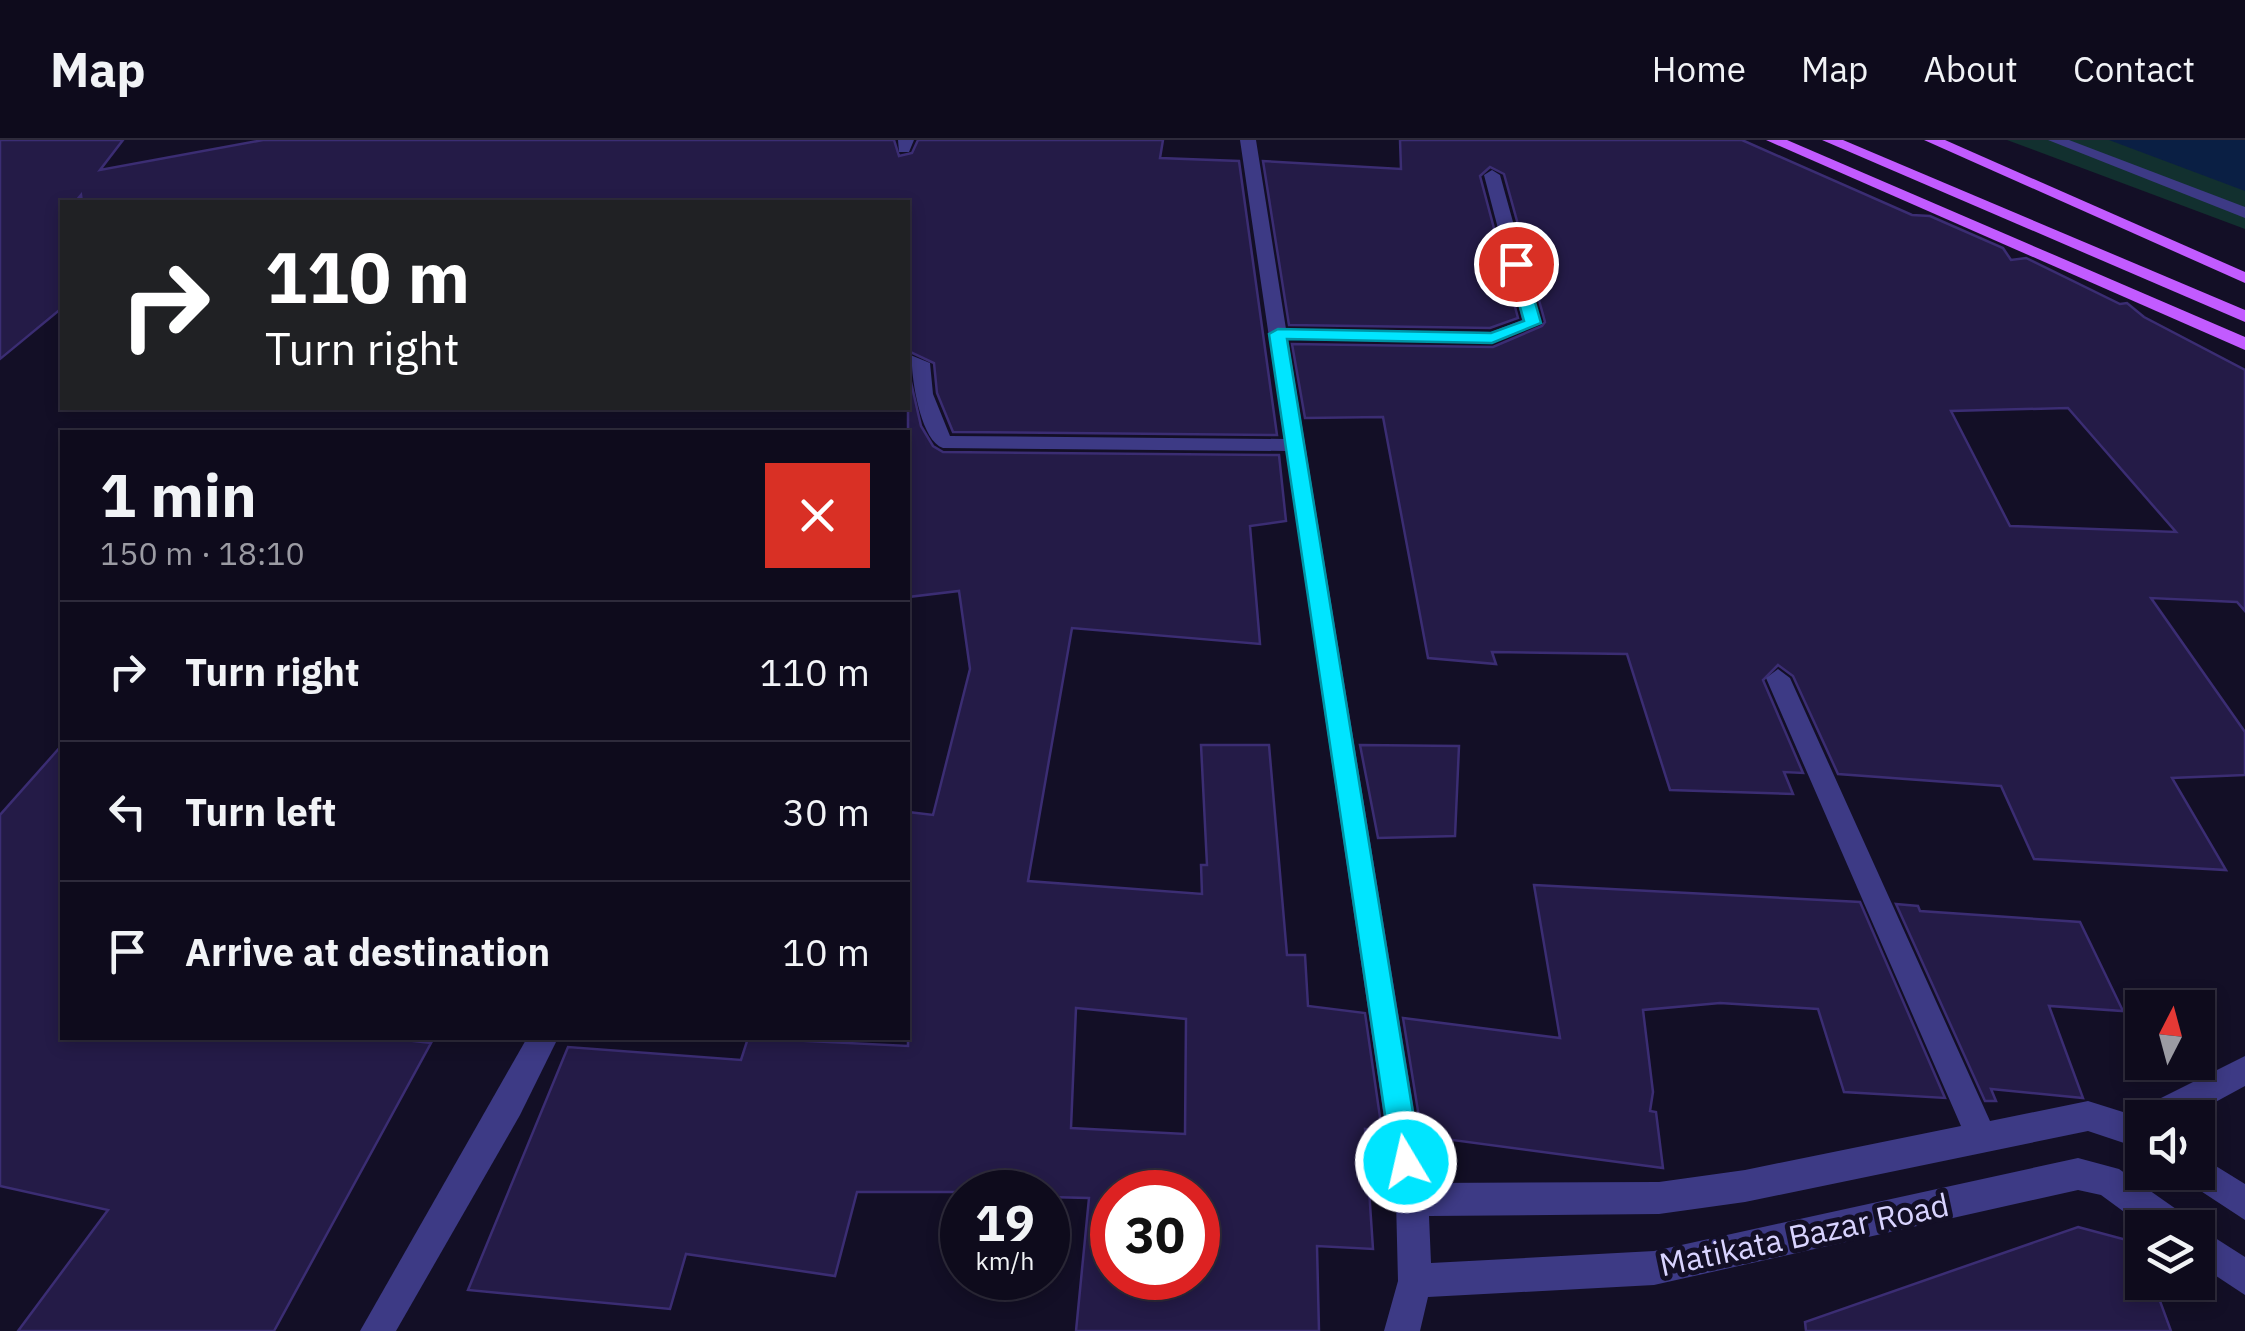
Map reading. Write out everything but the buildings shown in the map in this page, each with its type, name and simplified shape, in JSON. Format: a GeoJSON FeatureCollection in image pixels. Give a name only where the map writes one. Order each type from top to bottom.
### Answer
{"type":"FeatureCollection","features":[{"type":"Feature","properties":{"kind":"main road"},"geometry":{"type":"LineString","coordinates":[[1774,140],[2245,344]]}},
{"type":"Feature","properties":{"kind":"main road"},"geometry":{"type":"LineString","coordinates":[[1830,140],[2245,317]]}},
{"type":"Feature","properties":{"kind":"main road"},"geometry":{"type":"LineString","coordinates":[[1932,140],[2245,278]]}},
{"type":"Feature","properties":{"kind":"street"},"geometry":{"type":"LineString","coordinates":[[1248,140],[1412,1200],[1414,1281],[1402,1331]]}},
{"type":"Feature","properties":{"kind":"street"},"geometry":{"type":"LineString","coordinates":[[2055,140],[2245,214]]}},
{"type":"Feature","properties":{"kind":"street"},"geometry":{"type":"LineString","coordinates":[[1278,334],[1492,338],[1532,323],[1492,175]]}},
{"type":"Feature","properties":{"kind":"street"},"geometry":{"type":"LineString","coordinates":[[910,360],[921,363],[923,394],[943,442],[1295,445]]}},
{"type":"Feature","properties":{"kind":"street"},"geometry":{"type":"LineString","coordinates":[[1778,678],[1982,1138]]}},
{"type":"Feature","properties":{"kind":"street"},"geometry":{"type":"LineString","coordinates":[[377,1331],[541,1040]]}},
{"type":"Feature","properties":{"kind":"street"},"geometry":{"type":"LineString","coordinates":[[2190,1100],[2245,1070]]}},
{"type":"Feature","properties":{"kind":"street","name":"Matikata Bazar Road"},"geometry":{"type":"LineString","coordinates":[[1412,1200],[1658,1198],[1745,1186],[2088,1116],[2125,1123]]}},
{"type":"Feature","properties":{"kind":"street","name":"Matikata Bazar Road"},"geometry":{"type":"LineString","coordinates":[[1414,1281],[1654,1268],[2078,1174],[2108,1180],[2149,1210]]}},
{"type":"Feature","properties":{"kind":"street"},"geometry":{"type":"LineString","coordinates":[[2215,1183],[2245,1204]]}},
{"type":"Feature","properties":{"kind":"street"},"geometry":{"type":"LineString","coordinates":[[2215,1256],[2245,1278]]}},
{"type":"Feature","properties":{"kind":"green space"},"geometry":{"type":"Polygon","coordinates":[[[2007,140],[2245,140],[2245,229],[2007,140]]]}},
{"type":"Feature","properties":{"kind":"water"},"geometry":{"type":"Polygon","coordinates":[[[2109,140],[2245,140],[2245,191],[2109,140]]]}},
{"type":"Feature","properties":{"kind":"route"},"geometry":{"type":"LineString","coordinates":[[1406,1162],[1278,334],[1492,338],[1532,323],[1516,264]]}}]}
